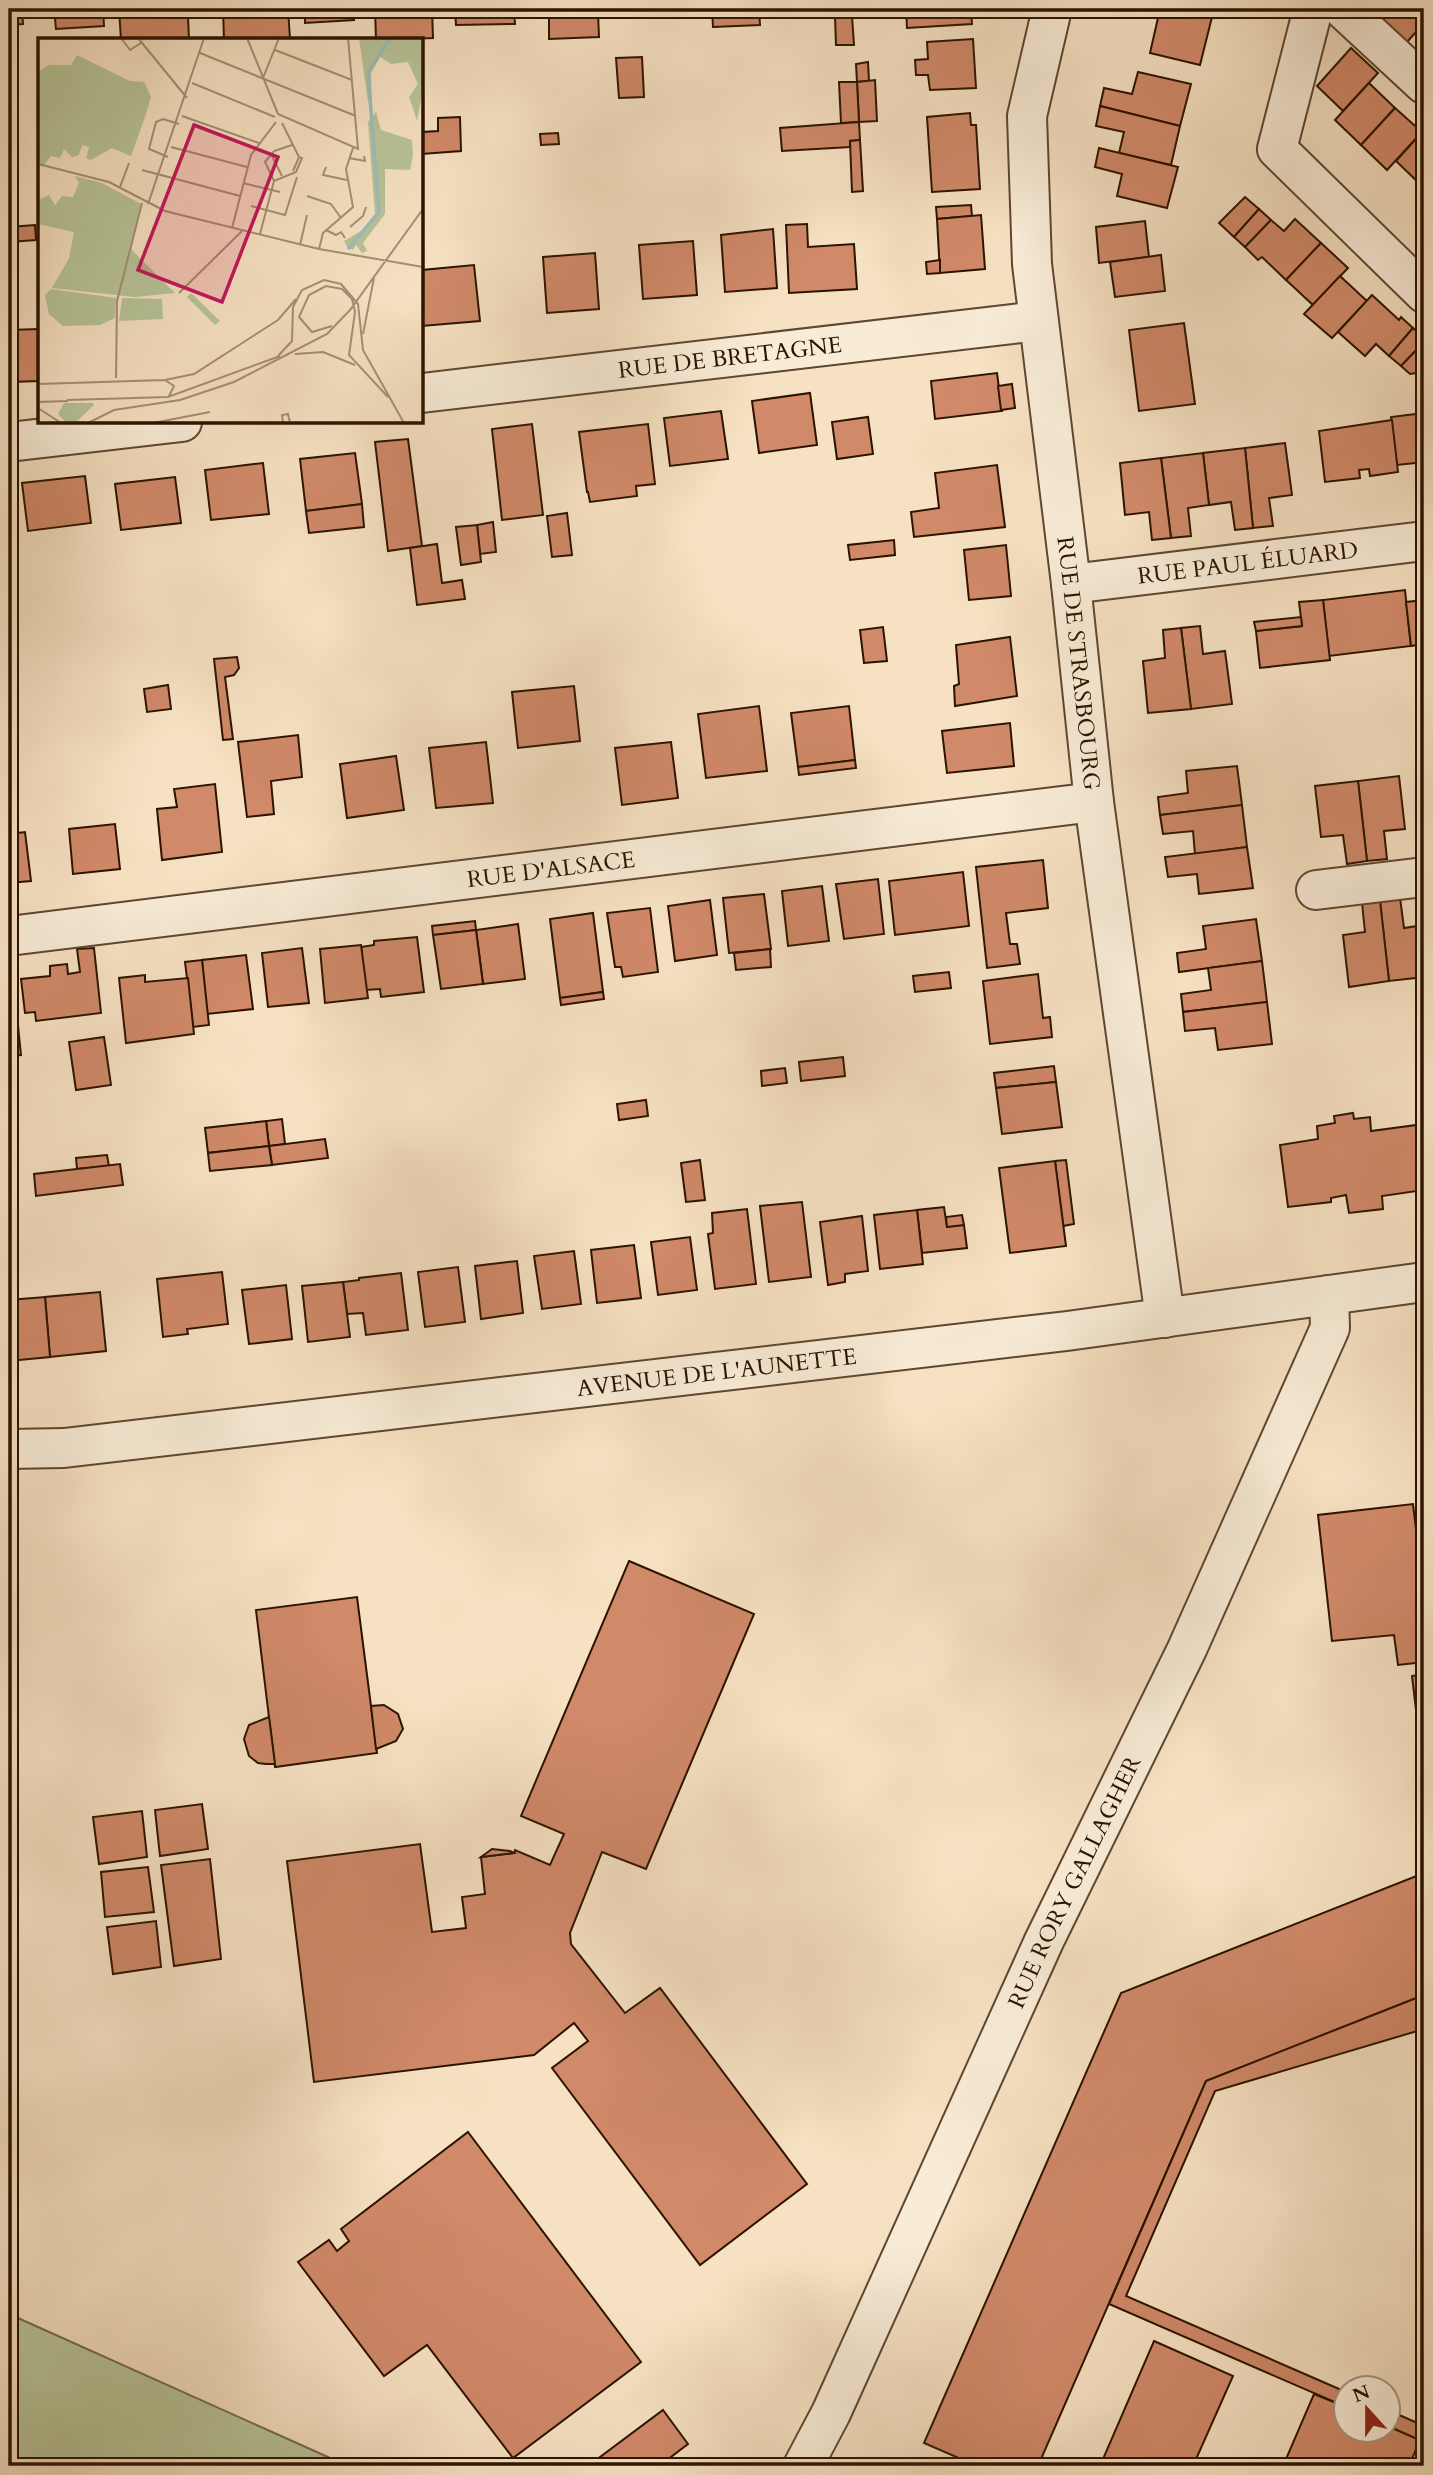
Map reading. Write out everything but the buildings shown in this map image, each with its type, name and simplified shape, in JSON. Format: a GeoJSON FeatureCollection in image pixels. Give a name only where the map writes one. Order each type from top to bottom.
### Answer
{"type":"FeatureCollection","features":[{"type":"Feature","properties":{"kind":"street","name":"RUE DE STRASBOURG"},"geometry":{"type":"LineString","coordinates":[[1052,9],[1027,116],[1032,264],[1071,584],[1094,802],[1165,1318]]}},
{"type":"Feature","properties":{"kind":"street"},"geometry":{"type":"LineString","coordinates":[[1313,9],[1277,149],[1424,293]]}},
{"type":"Feature","properties":{"kind":"street"},"geometry":{"type":"LineString","coordinates":[[1343,9],[1424,84]]}},
{"type":"Feature","properties":{"kind":"street","name":"RUE DE BRETAGNE"},"geometry":{"type":"LineString","coordinates":[[424,393],[1038,321]]}},
{"type":"Feature","properties":{"kind":"street"},"geometry":{"type":"LineString","coordinates":[[9,442],[165,424]]}},
{"type":"Feature","properties":{"kind":"street","name":"RUE PAUL ÉLUARD"},"geometry":{"type":"LineString","coordinates":[[1071,584],[1424,541]]}},
{"type":"Feature","properties":{"kind":"street","name":"RUE D'ALSACE"},"geometry":{"type":"LineString","coordinates":[[9,936],[1094,802]]}},
{"type":"Feature","properties":{"kind":"street"},"geometry":{"type":"LineString","coordinates":[[1316,890],[1424,877]]}},
{"type":"Feature","properties":{"kind":"street","name":"AVENUE DE L'AUNETTE"},"geometry":{"type":"LineString","coordinates":[[9,1449],[64,1448],[1165,1318],[1424,1282]]}},
{"type":"Feature","properties":{"kind":"street","name":"RUE RORY GALLAGHER"},"geometry":{"type":"LineString","coordinates":[[803,2466],[831,2413],[1044,1941],[1187,1648],[1330,1328],[1329,1296]]}},
{"type":"Feature","properties":{"kind":"green space"},"geometry":{"type":"Polygon","coordinates":[[[9,2314],[348,2466],[9,2466],[9,2314]]]}}]}
